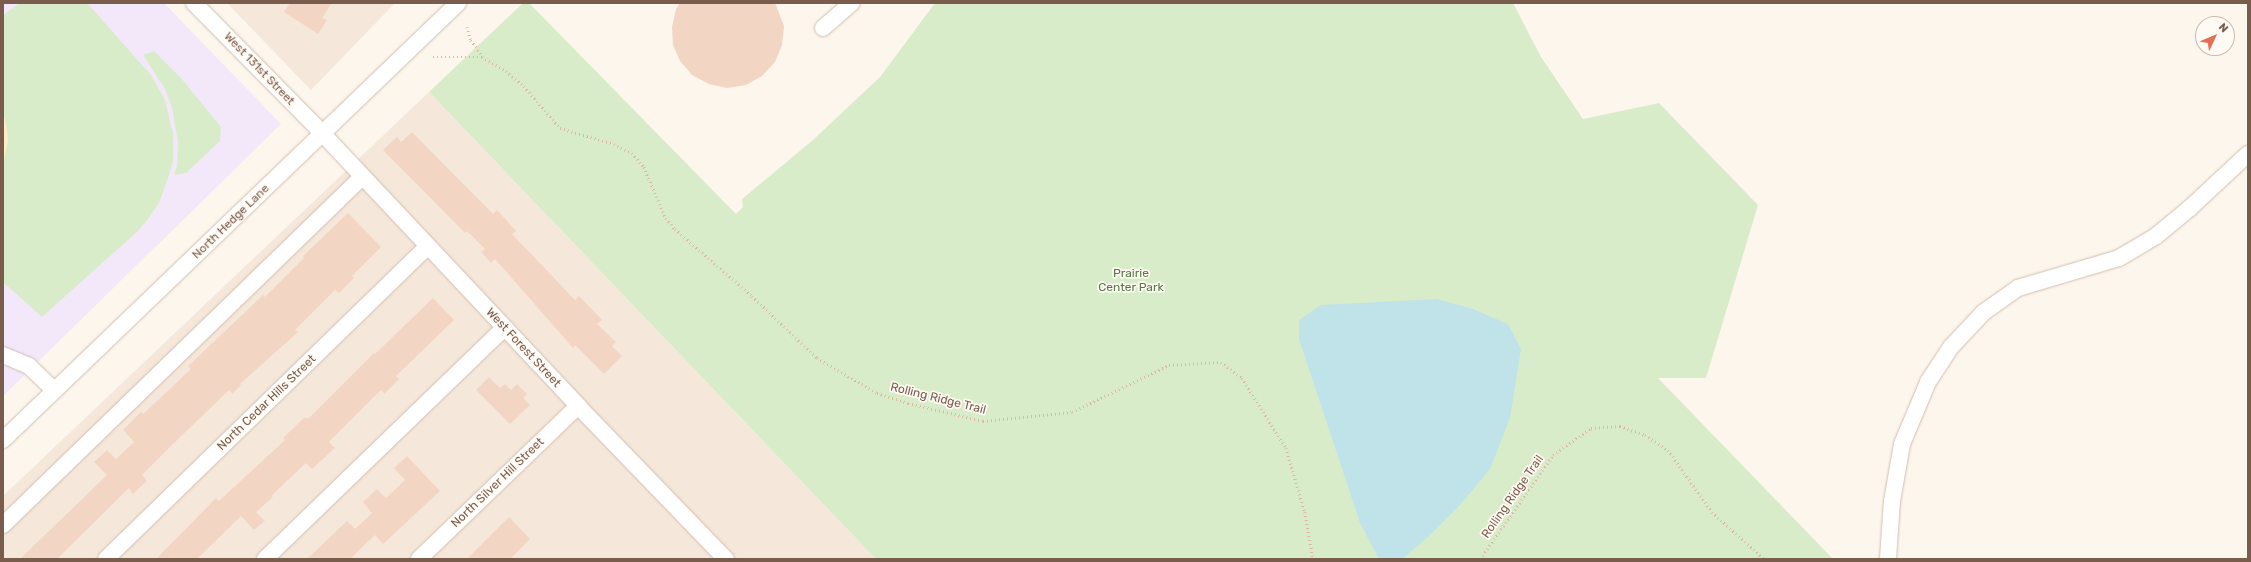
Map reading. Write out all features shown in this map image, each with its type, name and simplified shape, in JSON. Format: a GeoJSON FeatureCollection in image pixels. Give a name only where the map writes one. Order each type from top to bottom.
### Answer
{"type":"FeatureCollection","features":[{"type":"Feature","properties":{"kind":"street","name":"West 131st Street"},"geometry":{"type":"LineString","coordinates":[[194,3],[323,134]]}},
{"type":"Feature","properties":{"kind":"street","name":"North Hedge Lane"},"geometry":{"type":"LineString","coordinates":[[3,440],[458,3]]}},
{"type":"Feature","properties":{"kind":"street"},"geometry":{"type":"LineString","coordinates":[[823,28],[852,3]]}},
{"type":"Feature","properties":{"kind":"street","name":"West Forest Street"},"geometry":{"type":"LineString","coordinates":[[323,134],[427,247],[726,559]]}},
{"type":"Feature","properties":{"kind":"street"},"geometry":{"type":"LineString","coordinates":[[1888,559],[1892,501],[1902,444],[1928,382],[1951,348],[1984,312],[2018,288],[2119,258],[2156,236],[2190,208],[2248,154]]}},
{"type":"Feature","properties":{"kind":"street"},"geometry":{"type":"LineString","coordinates":[[3,525],[362,177]]}},
{"type":"Feature","properties":{"kind":"street","name":"North Cedar Hills Street"},"geometry":{"type":"LineString","coordinates":[[106,559],[427,247]]}},
{"type":"Feature","properties":{"kind":"street"},"geometry":{"type":"LineString","coordinates":[[265,559],[504,328]]}},
{"type":"Feature","properties":{"kind":"street"},"geometry":{"type":"LineString","coordinates":[[3,355],[29,366],[54,390]]}},
{"type":"Feature","properties":{"kind":"street","name":"North Silver Hill Street"},"geometry":{"type":"LineString","coordinates":[[419,559],[578,406]]}},
{"type":"Feature","properties":{"kind":"path","name":"Rolling Ridge Trail"},"geometry":{"type":"LineString","coordinates":[[467,27],[471,40],[482,57],[506,72],[524,86],[560,128],[614,144],[632,153],[644,167],[666,218],[675,229],[752,296],[817,358],[877,393],[908,403],[983,422],[1072,412],[1169,365],[1221,362],[1242,378],[1286,448],[1305,512],[1313,559]]}},
{"type":"Feature","properties":{"kind":"path"},"geometry":{"type":"LineString","coordinates":[[433,57],[482,57]]}},
{"type":"Feature","properties":{"kind":"path","name":"Rolling Ridge Trail"},"geometry":{"type":"LineString","coordinates":[[1480,559],[1553,455],[1591,428],[1620,426],[1645,435],[1668,450],[1712,512],[1764,559]]}},
{"type":"Feature","properties":{"kind":"shaded area"},"geometry":{"type":"Polygon","coordinates":[[[3,3],[164,3],[281,124],[3,396],[3,3]]]}},
{"type":"Feature","properties":{"kind":"shaded area"},"geometry":{"type":"Polygon","coordinates":[[[227,3],[395,3],[311,90],[227,3]]]}},
{"type":"Feature","properties":{"kind":"shaded area"},"geometry":{"type":"Polygon","coordinates":[[[429,92],[876,559],[3,559],[3,496],[429,92]]]}},
{"type":"Feature","properties":{"kind":"green space"},"geometry":{"type":"Polygon","coordinates":[[[20,3],[87,3],[151,75],[165,100],[173,133],[173,162],[159,203],[148,219],[138,231],[42,317],[3,282],[3,15],[20,3]]]}},
{"type":"Feature","properties":{"kind":"green space","name":"Prairie Center Park"},"geometry":{"type":"Polygon","coordinates":[[[523,3],[529,3],[736,214],[743,207],[742,199],[813,140],[880,77],[935,3],[1513,3],[1541,57],[1583,119],[1659,103],[1758,205],[1706,378],[1658,378],[1833,559],[876,559],[429,92],[523,3]]]}},
{"type":"Feature","properties":{"kind":"green space"},"geometry":{"type":"Polygon","coordinates":[[[154,51],[181,78],[221,127],[220,141],[186,173],[174,175],[177,166],[178,142],[172,108],[165,89],[143,55],[154,51]]]}},
{"type":"Feature","properties":{"kind":"sand"},"geometry":{"type":"Polygon","coordinates":[[[3,113],[7,128],[8,141],[3,164],[3,113]]]}},
{"type":"Feature","properties":{"kind":"water"},"geometry":{"type":"Polygon","coordinates":[[[1437,299],[1473,309],[1508,324],[1521,349],[1510,418],[1490,469],[1460,505],[1428,537],[1402,559],[1379,559],[1360,523],[1299,339],[1299,320],[1321,305],[1437,299]]]}},
{"type":"Feature","properties":{"kind":"building"},"geometry":{"type":"Polygon","coordinates":[[[290,3],[332,3],[322,18],[327,20],[318,34],[284,12],[290,3]]]}},
{"type":"Feature","properties":{"kind":"building"},"geometry":{"type":"Polygon","coordinates":[[[680,3],[775,3],[784,26],[782,45],[775,62],[762,76],[746,85],[727,88],[709,84],[692,75],[680,61],[673,45],[672,27],[676,9],[680,3]]]}},
{"type":"Feature","properties":{"kind":"building"},"geometry":{"type":"Polygon","coordinates":[[[412,132],[493,214],[497,210],[516,231],[512,234],[575,300],[579,296],[602,320],[597,324],[616,342],[612,346],[622,356],[604,374],[575,345],[573,348],[495,259],[491,263],[481,252],[485,249],[467,231],[465,233],[383,150],[397,137],[401,142],[412,132]]]}},
{"type":"Feature","properties":{"kind":"building"},"geometry":{"type":"Polygon","coordinates":[[[348,213],[381,247],[352,276],[354,278],[339,293],[335,290],[295,330],[298,332],[240,384],[241,385],[232,394],[229,390],[172,445],[142,475],[147,481],[133,494],[129,488],[57,559],[20,559],[107,475],[94,462],[107,450],[116,459],[134,442],[123,430],[141,412],[143,414],[191,369],[188,366],[263,295],[265,297],[304,258],[303,256],[348,213]]]}},
{"type":"Feature","properties":{"kind":"building"},"geometry":{"type":"Polygon","coordinates":[[[433,298],[454,320],[396,376],[399,379],[384,394],[381,390],[329,442],[335,448],[312,469],[306,463],[271,496],[273,497],[256,512],[265,521],[254,530],[241,516],[197,559],[156,559],[216,498],[219,501],[285,440],[283,438],[305,417],[308,419],[374,353],[375,354],[433,298]]]}},
{"type":"Feature","properties":{"kind":"building"},"geometry":{"type":"Polygon","coordinates":[[[489,377],[500,388],[505,384],[511,390],[517,384],[527,394],[523,398],[530,405],[510,424],[476,390],[489,377]]]}},
{"type":"Feature","properties":{"kind":"building"},"geometry":{"type":"Polygon","coordinates":[[[407,456],[440,491],[383,544],[375,535],[350,559],[307,559],[347,521],[355,529],[372,513],[363,502],[377,489],[386,498],[405,480],[394,468],[407,456]]]}},
{"type":"Feature","properties":{"kind":"building"},"geometry":{"type":"Polygon","coordinates":[[[509,517],[530,539],[510,559],[467,559],[509,517]]]}}]}
